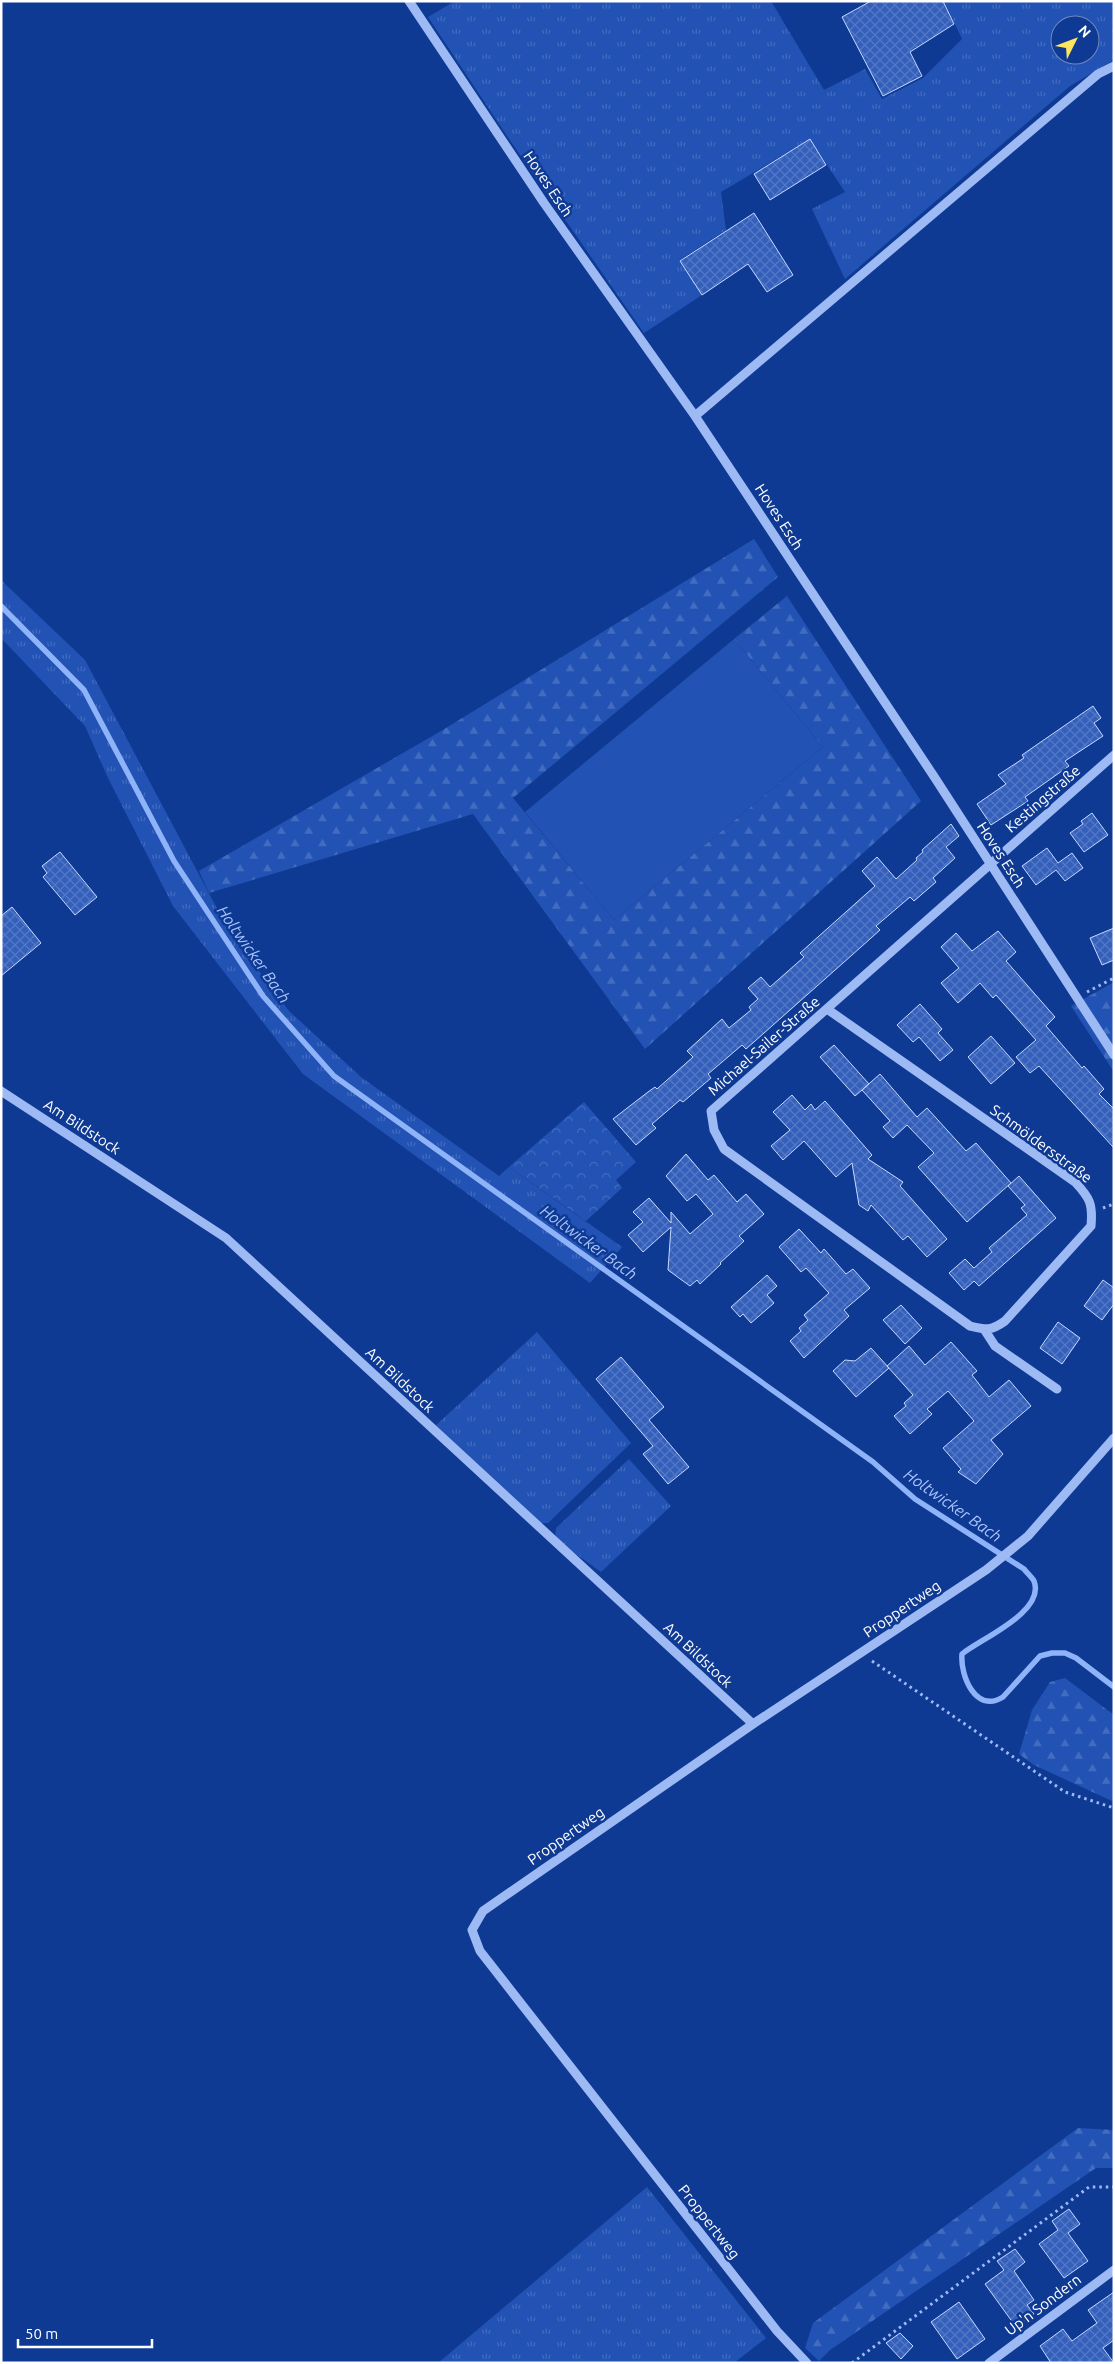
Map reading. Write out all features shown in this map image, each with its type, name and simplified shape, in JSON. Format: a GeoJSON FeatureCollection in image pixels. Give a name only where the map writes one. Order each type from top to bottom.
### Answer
{"type":"FeatureCollection","features":[{"type":"Feature","properties":{"kind":"street","name":"Hoves Esch"},"geometry":{"type":"LineString","coordinates":[[409,1],[544,203],[695,416],[991,864],[1075,998],[1114,1055]]}},
{"type":"Feature","properties":{"kind":"street"},"geometry":{"type":"LineString","coordinates":[[695,416],[1098,74],[1114,66]]}},
{"type":"Feature","properties":{"kind":"street","name":"Kestingstraße"},"geometry":{"type":"LineString","coordinates":[[991,864],[1114,755]]}},
{"type":"Feature","properties":{"kind":"street","name":"Michael-Sailer-Straße"},"geometry":{"type":"LineString","coordinates":[[984,1329],[970,1326],[724,1149],[714,1130],[711,1111],[991,864]]}},
{"type":"Feature","properties":{"kind":"street","name":"Schmöldersstraße"},"geometry":{"type":"LineString","coordinates":[[827,1009],[1075,1182],[1089,1197],[1092,1211],[1091,1226],[1005,1321],[995,1329],[984,1329]]}},
{"type":"Feature","properties":{"kind":"street","name":"Am Bildstock"},"geometry":{"type":"LineString","coordinates":[[1,1090],[226,1238],[753,1724]]}},
{"type":"Feature","properties":{"kind":"street"},"geometry":{"type":"LineString","coordinates":[[984,1329],[994,1346],[1057,1389]]}},
{"type":"Feature","properties":{"kind":"street","name":"Proppertweg"},"geometry":{"type":"LineString","coordinates":[[807,2363],[777,2331],[480,1950],[472,1930],[483,1911],[753,1724],[986,1570],[1028,1536],[1114,1438]]}},
{"type":"Feature","properties":{"kind":"street","name":"Up'n Sondern"},"geometry":{"type":"LineString","coordinates":[[989,2363],[1114,2270]]}},
{"type":"Feature","properties":{"kind":"path"},"geometry":{"type":"LineString","coordinates":[[1075,998],[1114,978]]}},
{"type":"Feature","properties":{"kind":"path"},"geometry":{"type":"LineString","coordinates":[[861,1653],[1065,1792],[1114,1808]]}},
{"type":"Feature","properties":{"kind":"path"},"geometry":{"type":"LineString","coordinates":[[852,2363],[1089,2187],[1114,2187]]}},
{"type":"Feature","properties":{"kind":"green space"},"geometry":{"type":"Polygon","coordinates":[[[455,1],[771,1],[824,90],[865,69],[882,99],[923,78],[962,39],[944,1],[1114,1],[1114,60],[1070,86],[845,279],[812,209],[845,192],[810,139],[721,192],[726,230],[680,260],[702,295],[644,333],[507,136],[428,17],[455,1]]]}},
{"type":"Feature","properties":{"kind":"green space"},"geometry":{"type":"Polygon","coordinates":[[[754,539],[778,577],[513,798],[614,920],[823,747],[734,639],[787,596],[921,801],[645,1049],[473,814],[209,893],[199,871],[441,731],[754,539]]]}},
{"type":"Feature","properties":{"kind":"green space"},"geometry":{"type":"Polygon","coordinates":[[[1,580],[85,660],[229,931],[289,1011],[361,1077],[499,1176],[509,1167],[622,1247],[590,1283],[303,1074],[173,906],[108,778],[85,726],[1,638],[1,580]]]}},
{"type":"Feature","properties":{"kind":"green space"},"geometry":{"type":"Polygon","coordinates":[[[734,639],[823,747],[614,920],[525,812],[734,639]]]}},
{"type":"Feature","properties":{"kind":"green space"},"geometry":{"type":"Polygon","coordinates":[[[1114,982],[1114,1072],[1071,1006],[1114,982]]]}},
{"type":"Feature","properties":{"kind":"green space"},"geometry":{"type":"Polygon","coordinates":[[[584,1102],[636,1162],[616,1180],[622,1188],[586,1221],[509,1167],[584,1102]]]}},
{"type":"Feature","properties":{"kind":"green space"},"geometry":{"type":"Polygon","coordinates":[[[537,1332],[631,1443],[548,1523],[538,1523],[434,1427],[537,1332]]]}},
{"type":"Feature","properties":{"kind":"green space"},"geometry":{"type":"Polygon","coordinates":[[[629,1459],[671,1506],[601,1572],[555,1539],[556,1528],[629,1459]]]}},
{"type":"Feature","properties":{"kind":"green space"},"geometry":{"type":"Polygon","coordinates":[[[1065,1678],[1114,1715],[1114,1802],[1034,1765],[1019,1754],[1032,1710],[1050,1682],[1065,1678]]]}},
{"type":"Feature","properties":{"kind":"green space"},"geometry":{"type":"Polygon","coordinates":[[[1078,2128],[1114,2130],[1114,2168],[1096,2168],[830,2350],[819,2361],[805,2348],[813,2323],[1078,2128]]]}},
{"type":"Feature","properties":{"kind":"green space"},"geometry":{"type":"Polygon","coordinates":[[[647,2187],[766,2338],[734,2363],[438,2363],[647,2187]]]}},
{"type":"Feature","properties":{"kind":"building"},"geometry":{"type":"Polygon","coordinates":[[[871,1],[943,1],[954,24],[910,52],[922,76],[883,96],[842,17],[871,1]]]}},
{"type":"Feature","properties":{"kind":"building"},"geometry":{"type":"Polygon","coordinates":[[[810,139],[826,165],[770,200],[754,174],[810,139]]]}},
{"type":"Feature","properties":{"kind":"building"},"geometry":{"type":"Polygon","coordinates":[[[754,213],[793,275],[767,292],[748,264],[702,295],[680,261],[754,213]]]}},
{"type":"Feature","properties":{"kind":"building"},"geometry":{"type":"Polygon","coordinates":[[[1093,706],[1101,718],[1094,723],[1103,736],[1065,761],[1069,766],[1025,797],[1028,801],[991,825],[977,804],[1006,784],[998,775],[1024,758],[1022,755],[1093,706]]]}},
{"type":"Feature","properties":{"kind":"building"},"geometry":{"type":"Polygon","coordinates":[[[1092,813],[1108,835],[1084,852],[1070,833],[1083,824],[1081,821],[1092,813]]]}},
{"type":"Feature","properties":{"kind":"building"},"geometry":{"type":"Polygon","coordinates":[[[951,824],[959,836],[946,847],[955,858],[933,878],[936,882],[914,901],[910,897],[876,926],[880,930],[746,1049],[742,1045],[708,1074],[711,1078],[683,1102],[680,1100],[652,1124],[656,1128],[636,1145],[613,1119],[655,1087],[657,1089],[693,1057],[687,1051],[722,1019],[729,1028],[751,1010],[749,1007],[758,999],[748,988],[761,977],[770,987],[804,957],[800,953],[875,886],[862,871],[877,857],[896,879],[917,860],[916,858],[923,852],[922,850],[951,824]]]}},
{"type":"Feature","properties":{"kind":"building"},"geometry":{"type":"Polygon","coordinates":[[[1047,848],[1058,863],[1072,853],[1083,868],[1065,881],[1056,870],[1036,885],[1022,866],[1047,848]]]}},
{"type":"Feature","properties":{"kind":"building"},"geometry":{"type":"Polygon","coordinates":[[[60,852],[97,897],[75,915],[43,877],[47,873],[42,866],[60,852]]]}},
{"type":"Feature","properties":{"kind":"building"},"geometry":{"type":"Polygon","coordinates":[[[12,907],[41,943],[1,976],[1,916],[12,907]]]}},
{"type":"Feature","properties":{"kind":"building"},"geometry":{"type":"Polygon","coordinates":[[[1114,928],[1114,960],[1102,965],[1090,938],[1114,928]]]}},
{"type":"Feature","properties":{"kind":"building"},"geometry":{"type":"Polygon","coordinates":[[[998,931],[1016,952],[1006,961],[1055,1017],[1046,1026],[1082,1068],[1084,1066],[1104,1089],[1099,1094],[1114,1109],[1114,1148],[1039,1066],[1030,1073],[1016,1057],[1036,1040],[996,995],[993,998],[980,983],[958,1003],[941,983],[959,968],[941,947],[956,933],[972,951],[998,931]]]}},
{"type":"Feature","properties":{"kind":"building"},"geometry":{"type":"Polygon","coordinates":[[[920,1004],[942,1029],[938,1033],[953,1050],[940,1061],[919,1037],[913,1042],[897,1025],[920,1004]]]}},
{"type":"Feature","properties":{"kind":"building"},"geometry":{"type":"Polygon","coordinates":[[[991,1036],[1015,1063],[991,1084],[968,1057],[991,1036]]]}},
{"type":"Feature","properties":{"kind":"building"},"geometry":{"type":"Polygon","coordinates":[[[834,1045],[869,1084],[855,1096],[820,1057],[834,1045]]]}},
{"type":"Feature","properties":{"kind":"building"},"geometry":{"type":"Polygon","coordinates":[[[880,1074],[917,1117],[927,1108],[966,1151],[976,1143],[1011,1183],[967,1222],[918,1167],[934,1153],[907,1125],[893,1138],[883,1127],[890,1121],[862,1090],[880,1074]]]}},
{"type":"Feature","properties":{"kind":"building"},"geometry":{"type":"Polygon","coordinates":[[[792,1095],[805,1110],[811,1104],[815,1110],[825,1101],[872,1155],[868,1159],[903,1182],[900,1186],[947,1239],[927,1257],[908,1236],[903,1240],[871,1205],[868,1211],[859,1205],[852,1163],[836,1177],[804,1141],[783,1160],[771,1146],[790,1130],[773,1112],[792,1095]]]}},
{"type":"Feature","properties":{"kind":"building"},"geometry":{"type":"Polygon","coordinates":[[[686,1154],[708,1180],[714,1175],[737,1202],[746,1194],[764,1214],[739,1236],[744,1241],[721,1264],[700,1284],[697,1280],[690,1286],[668,1270],[671,1227],[643,1252],[628,1235],[643,1222],[633,1212],[649,1198],[671,1223],[671,1212],[690,1234],[713,1214],[696,1194],[687,1201],[666,1176],[686,1154]]]}},
{"type":"Feature","properties":{"kind":"building"},"geometry":{"type":"Polygon","coordinates":[[[1019,1176],[1056,1218],[979,1286],[974,1281],[964,1290],[949,1273],[965,1259],[974,1268],[992,1252],[989,1248],[1027,1215],[1021,1208],[1025,1205],[1008,1186],[1019,1176]]]}},
{"type":"Feature","properties":{"kind":"building"},"geometry":{"type":"Polygon","coordinates":[[[799,1229],[821,1253],[824,1249],[846,1274],[853,1269],[870,1288],[844,1310],[849,1316],[804,1358],[790,1341],[801,1331],[799,1328],[808,1320],[804,1315],[829,1293],[806,1268],[801,1272],[779,1247],[799,1229]]]}},
{"type":"Feature","properties":{"kind":"building"},"geometry":{"type":"Polygon","coordinates":[[[767,1275],[777,1286],[767,1295],[774,1303],[751,1323],[743,1314],[740,1317],[731,1307],[767,1275]]]}},
{"type":"Feature","properties":{"kind":"building"},"geometry":{"type":"Polygon","coordinates":[[[1103,1280],[1114,1288],[1114,1304],[1102,1320],[1084,1306],[1103,1280]]]}},
{"type":"Feature","properties":{"kind":"building"},"geometry":{"type":"Polygon","coordinates":[[[901,1305],[922,1328],[905,1344],[883,1320],[901,1305]]]}},
{"type":"Feature","properties":{"kind":"building"},"geometry":{"type":"Polygon","coordinates":[[[1058,1322],[1080,1338],[1062,1364],[1040,1348],[1058,1322]]]}},
{"type":"Feature","properties":{"kind":"building"},"geometry":{"type":"Polygon","coordinates":[[[951,1342],[977,1371],[972,1375],[989,1397],[1009,1380],[1031,1406],[991,1440],[1003,1454],[976,1484],[958,1472],[961,1469],[943,1448],[974,1421],[948,1391],[927,1409],[932,1414],[910,1434],[894,1416],[906,1406],[904,1403],[913,1395],[887,1366],[909,1346],[925,1365],[951,1342]]]}},
{"type":"Feature","properties":{"kind":"building"},"geometry":{"type":"Polygon","coordinates":[[[871,1348],[889,1368],[856,1397],[833,1371],[845,1360],[855,1361],[871,1348]]]}},
{"type":"Feature","properties":{"kind":"building"},"geometry":{"type":"Polygon","coordinates":[[[621,1357],[664,1407],[649,1420],[689,1467],[668,1484],[643,1454],[653,1446],[596,1379],[621,1357]]]}},
{"type":"Feature","properties":{"kind":"building"},"geometry":{"type":"Polygon","coordinates":[[[1069,2209],[1080,2224],[1068,2233],[1088,2261],[1064,2278],[1039,2244],[1058,2230],[1052,2221],[1069,2209]]]}},
{"type":"Feature","properties":{"kind":"building"},"geometry":{"type":"Polygon","coordinates":[[[1015,2249],[1025,2262],[1014,2271],[1034,2300],[1027,2305],[1034,2314],[1016,2327],[985,2284],[1004,2270],[997,2261],[1015,2249]]]}},
{"type":"Feature","properties":{"kind":"building"},"geometry":{"type":"Polygon","coordinates":[[[1114,2292],[1114,2340],[1103,2348],[1114,2363],[1051,2363],[1040,2346],[1063,2329],[1072,2341],[1097,2323],[1088,2310],[1114,2292]]]}},
{"type":"Feature","properties":{"kind":"building"},"geometry":{"type":"Polygon","coordinates":[[[959,2302],[985,2339],[957,2359],[931,2322],[959,2302]]]}},
{"type":"Feature","properties":{"kind":"building"},"geometry":{"type":"Polygon","coordinates":[[[900,2333],[913,2346],[901,2359],[886,2343],[900,2333]]]}},
{"type":"Feature","properties":{"kind":"waterway","name":"Holtwicker Bach"},"geometry":{"type":"LineString","coordinates":[[1,606],[84,690],[174,861],[263,996],[334,1076],[873,1462],[915,1499],[1024,1569],[1034,1581],[1035,1592],[1030,1603],[1009,1624],[962,1654],[962,1663],[967,1682],[978,1697],[985,1701],[993,1701],[1003,1697],[1040,1656],[1052,1653],[1065,1653],[1076,1658],[1114,1687]]}}]}
